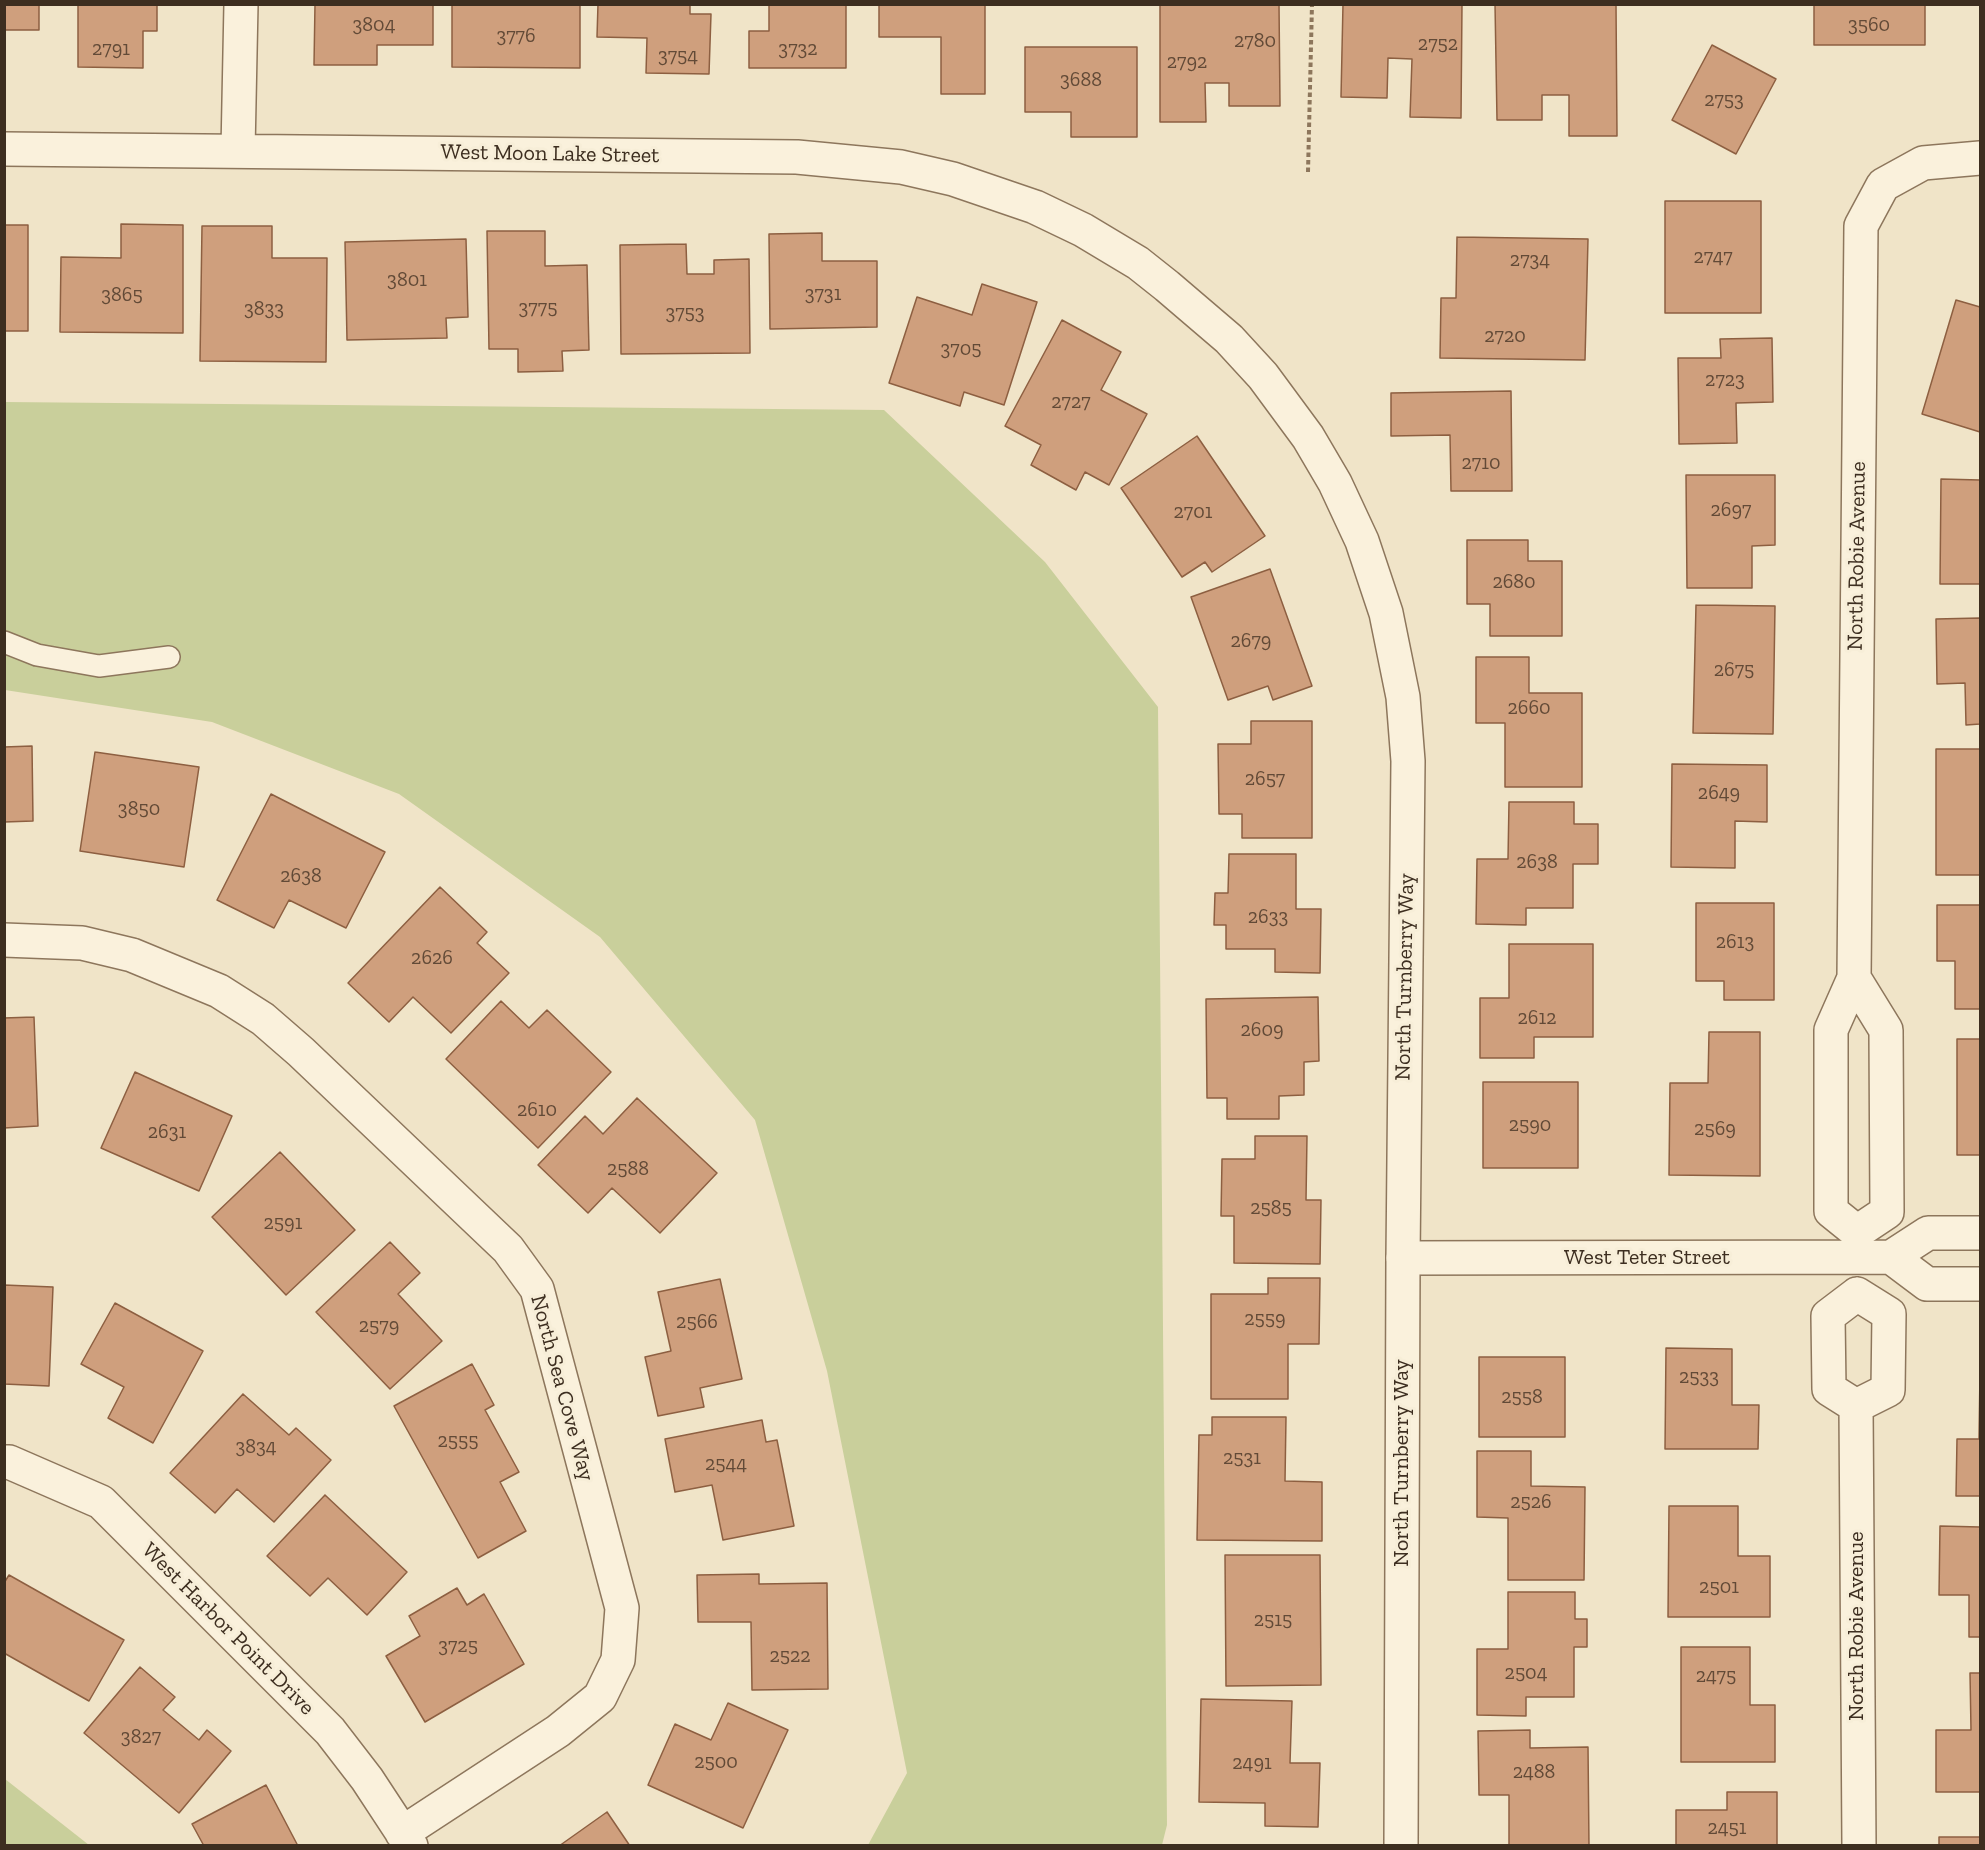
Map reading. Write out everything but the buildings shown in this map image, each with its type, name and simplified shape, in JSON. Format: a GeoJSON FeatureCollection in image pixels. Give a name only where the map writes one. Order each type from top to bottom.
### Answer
{"type":"FeatureCollection","features":[{"type":"Feature","properties":{"kind":"street"},"geometry":{"type":"LineString","coordinates":[[238,150],[241,4]]}},
{"type":"Feature","properties":{"kind":"street","name":"West Moon Lake Street"},"geometry":{"type":"LineString","coordinates":[[4,149],[848,159],[901,166],[953,179],[1035,207],[1083,230]]}},
{"type":"Feature","properties":{"kind":"street","name":"North Robie Avenue"},"geometry":{"type":"LineString","coordinates":[[1857,1245],[1831,1211],[1831,1030],[1854,978],[1861,225],[1883,184],[1923,163],[1980,158]]}},
{"type":"Feature","properties":{"kind":"street","name":"North Turnberry Way"},"geometry":{"type":"LineString","coordinates":[[1083,230],[1138,263],[1229,339],[1263,376],[1308,437],[1335,483],[1362,542],[1386,613],[1403,696],[1408,761],[1402,1258],[1401,1845]]}},
{"type":"Feature","properties":{"kind":"street","name":"North Sea Cove Way"},"geometry":{"type":"LineString","coordinates":[[4,940],[82,943],[132,955],[219,991],[263,1019],[301,1052],[508,1249],[537,1289],[622,1608],[618,1660],[600,1697],[558,1731],[406,1839]]}},
{"type":"Feature","properties":{"kind":"street"},"geometry":{"type":"LineString","coordinates":[[1854,978],[1886,1030],[1887,1212],[1857,1245],[1857,1294]]}},
{"type":"Feature","properties":{"kind":"street"},"geometry":{"type":"LineString","coordinates":[[1980,1233],[1928,1233],[1891,1257],[1927,1284],[1980,1284]]}},
{"type":"Feature","properties":{"kind":"street","name":"West Teter Street"},"geometry":{"type":"LineString","coordinates":[[1402,1258],[1857,1245],[1891,1257]]}},
{"type":"Feature","properties":{"kind":"street"},"geometry":{"type":"LineString","coordinates":[[1857,1294],[1889,1314],[1887,1390],[1856,1406],[1829,1389],[1828,1316],[1857,1294]]}},
{"type":"Feature","properties":{"kind":"street","name":"North Robie Avenue"},"geometry":{"type":"LineString","coordinates":[[1856,1406],[1859,1845]]}},
{"type":"Feature","properties":{"kind":"street","name":"West Harbor Point Drive"},"geometry":{"type":"LineString","coordinates":[[4,1462],[9,1462],[101,1502],[330,1731],[367,1779],[406,1839]]}},
{"type":"Feature","properties":{"kind":"lane"},"geometry":{"type":"LineString","coordinates":[[4,642],[37,655],[99,666],[169,657]]}},
{"type":"Feature","properties":{"kind":"path"},"geometry":{"type":"LineString","coordinates":[[1308,172],[1312,4]]}},
{"type":"Feature","properties":{"kind":"green space"},"geometry":{"type":"Polygon","coordinates":[[[5,402],[884,410],[1045,562],[1158,707],[1167,1825],[1162,1845],[868,1845],[907,1773],[827,1371],[755,1120],[600,937],[399,794],[212,722],[5,690],[5,402]]]}},
{"type":"Feature","properties":{"kind":"green space"},"geometry":{"type":"Polygon","coordinates":[[[5,1779],[89,1845],[5,1845],[5,1779]]]}}]}
